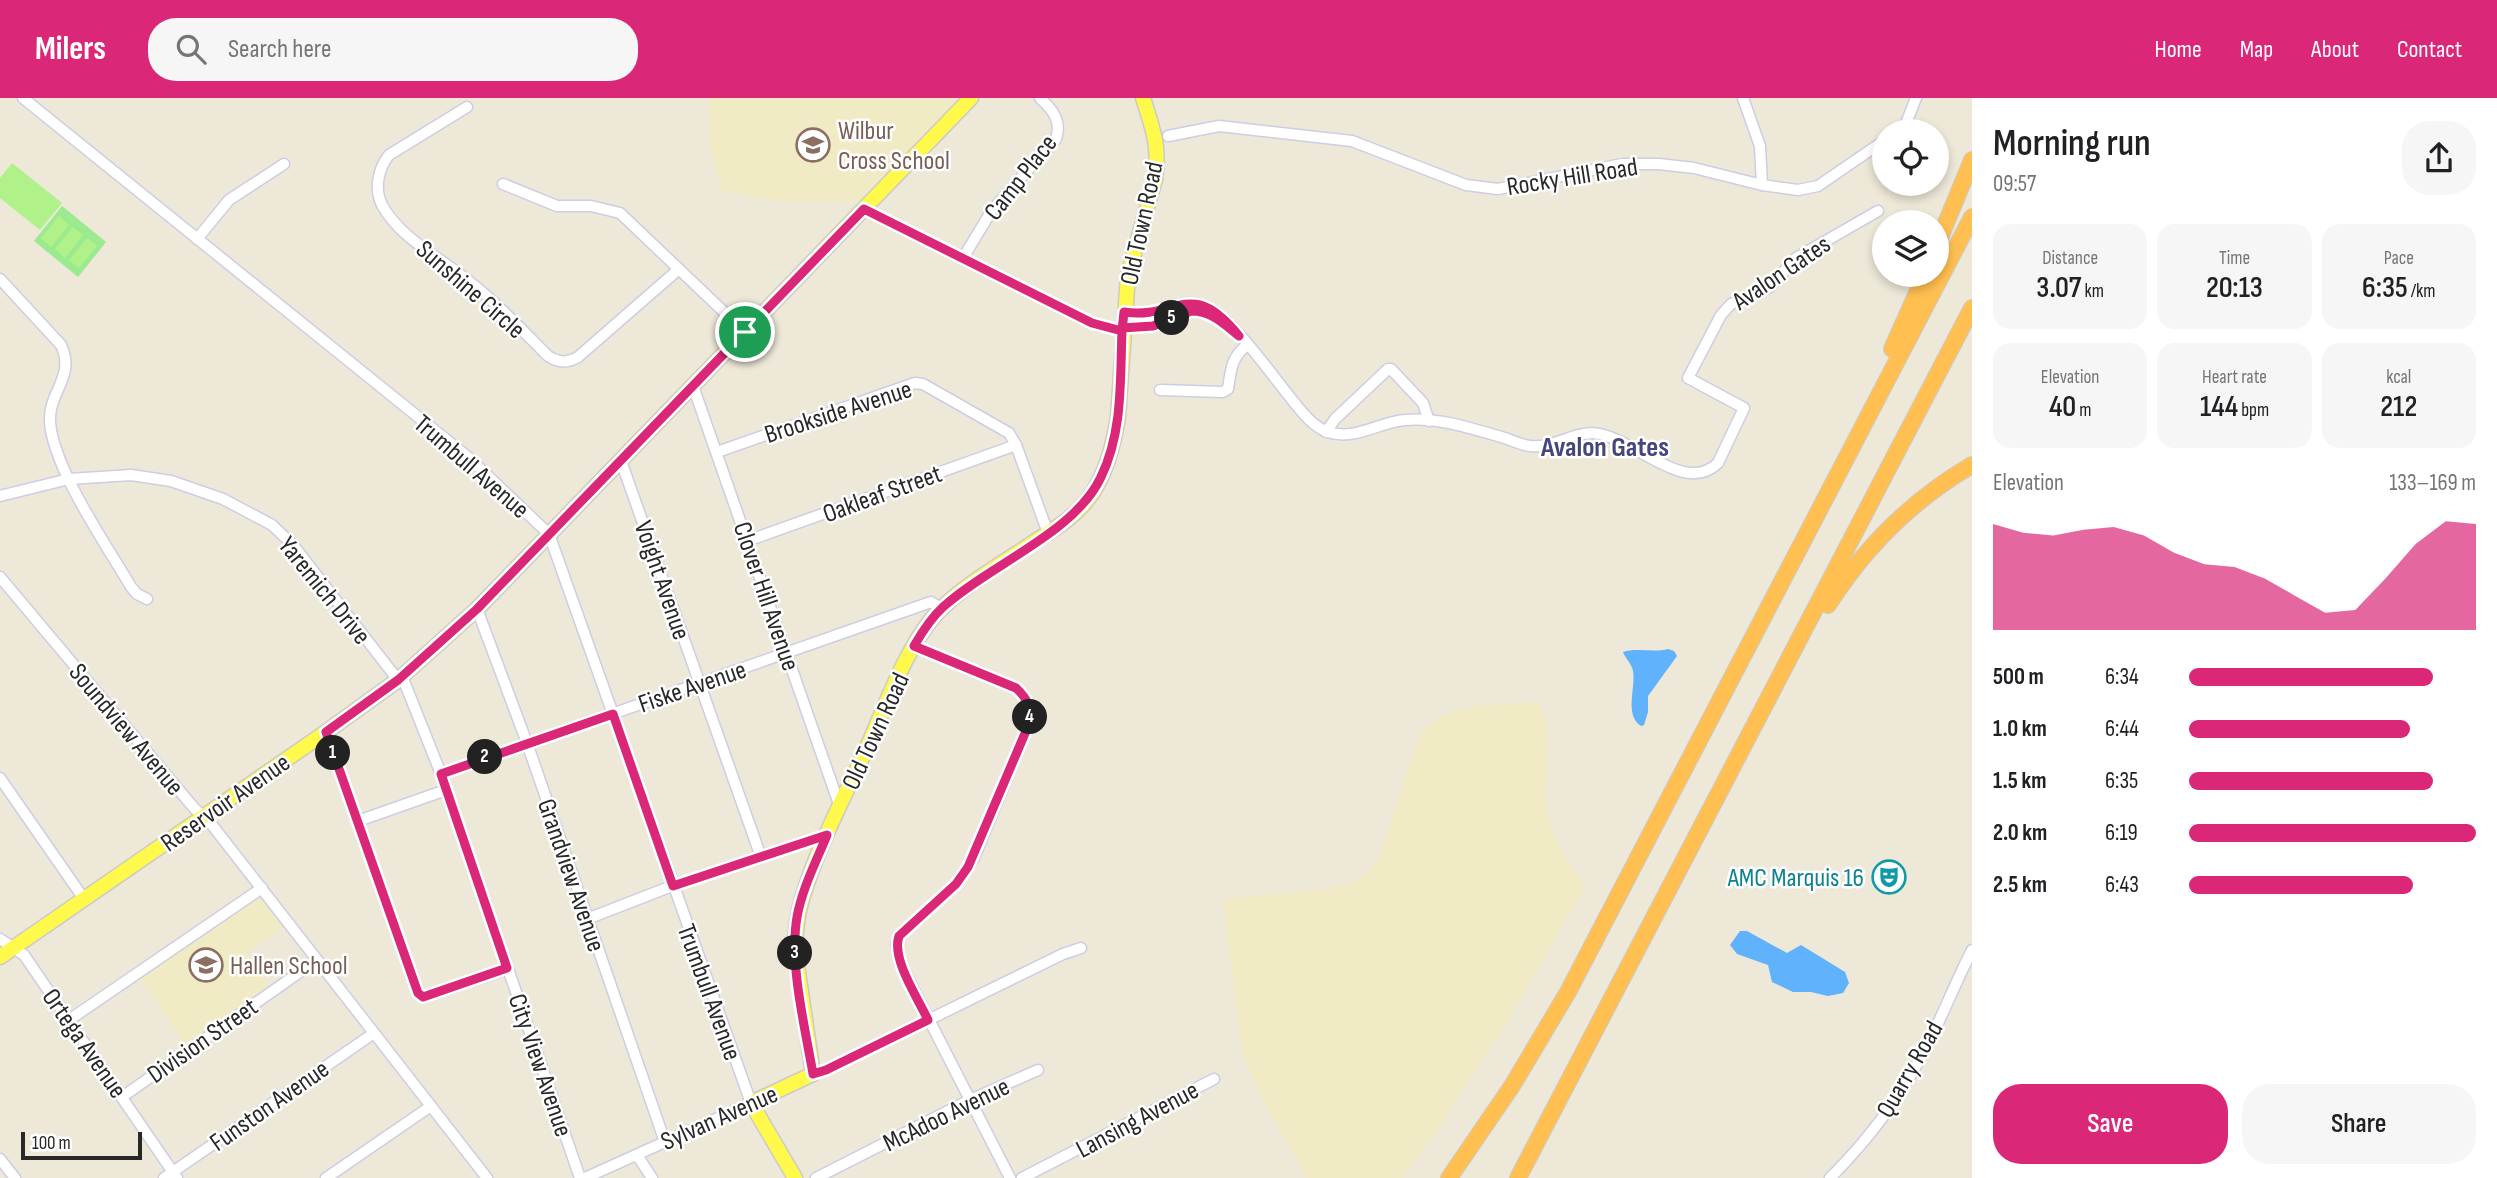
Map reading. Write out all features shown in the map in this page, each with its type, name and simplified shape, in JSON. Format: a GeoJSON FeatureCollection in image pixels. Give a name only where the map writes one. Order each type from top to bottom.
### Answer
{"type":"FeatureCollection","features":[{"type":"Feature","properties":{"kind":"highway"},"geometry":{"type":"LineString","coordinates":[[1949,216],[1972,160]]}},
{"type":"Feature","properties":{"kind":"highway"},"geometry":{"type":"LineString","coordinates":[[1449,1178],[1541,1039],[1581,967],[1972,217]]}},
{"type":"Feature","properties":{"kind":"highway"},"geometry":{"type":"LineString","coordinates":[[1832,485],[1920,287]]}},
{"type":"Feature","properties":{"kind":"highway"},"geometry":{"type":"LineString","coordinates":[[1518,1178],[1972,308]]}},
{"type":"Feature","properties":{"kind":"highway"},"geometry":{"type":"LineString","coordinates":[[1770,696],[1837,591],[1871,547],[1913,505],[1972,465]]}},
{"type":"Feature","properties":{"kind":"highway"},"geometry":{"type":"LineString","coordinates":[[1440,1178],[1497,1109]]}},
{"type":"Feature","properties":{"kind":"main road","name":"Reservoir Avenue"},"geometry":{"type":"LineString","coordinates":[[4,948],[84,899],[400,678],[477,609],[971,98]]}},
{"type":"Feature","properties":{"kind":"main road","name":"Old Town Road"},"geometry":{"type":"LineString","coordinates":[[813,1074],[796,970],[795,931],[803,897],[827,835],[914,646],[941,608],[1079,509],[1102,476],[1115,438],[1128,275],[1157,164],[1157,144],[1143,98]]}},
{"type":"Feature","properties":{"kind":"main road","name":"Sylvan Avenue"},"geometry":{"type":"LineString","coordinates":[[751,1103],[813,1074]]}},
{"type":"Feature","properties":{"kind":"main road"},"geometry":{"type":"LineString","coordinates":[[751,1103],[795,1178]]}},
{"type":"Feature","properties":{"kind":"street","name":"Trumbull Avenue"},"geometry":{"type":"LineString","coordinates":[[23,98],[469,458],[549,534],[751,1103]]}},
{"type":"Feature","properties":{"kind":"street","name":"Camp Place"},"geometry":{"type":"LineString","coordinates":[[963,258],[992,209],[1056,139],[1059,128],[1057,118],[1040,98]]}},
{"type":"Feature","properties":{"kind":"street"},"geometry":{"type":"LineString","coordinates":[[1743,98],[1760,146],[1762,185]]}},
{"type":"Feature","properties":{"kind":"street"},"geometry":{"type":"LineString","coordinates":[[1908,119],[1916,98]]}},
{"type":"Feature","properties":{"kind":"street","name":"Sunshine Circle"},"geometry":{"type":"LineString","coordinates":[[467,107],[389,155],[382,164],[377,181],[380,202],[402,230],[493,302],[548,356],[556,361],[567,362],[578,357],[679,269]]}},
{"type":"Feature","properties":{"kind":"street","name":"Rocky Hill Road"},"geometry":{"type":"LineString","coordinates":[[1168,136],[1219,125],[1352,141],[1466,185],[1498,189],[1622,164],[1658,164],[1694,168],[1762,185],[1798,190],[1818,186],[1872,149]]}},
{"type":"Feature","properties":{"kind":"street"},"geometry":{"type":"LineString","coordinates":[[197,239],[229,200],[284,163]]}},
{"type":"Feature","properties":{"kind":"street"},"geometry":{"type":"LineString","coordinates":[[503,184],[557,206],[591,205],[620,213],[745,332]]}},
{"type":"Feature","properties":{"kind":"street"},"geometry":{"type":"LineString","coordinates":[[864,209],[1092,323],[1122,329],[1153,326],[1191,311],[1198,311],[1215,316],[1243,341]]}},
{"type":"Feature","properties":{"kind":"street","name":"Avalon Gates"},"geometry":{"type":"LineString","coordinates":[[1326,432],[1346,435],[1405,420],[1458,425],[1531,446],[1548,445],[1587,434],[1613,436],[1683,474],[1698,475],[1718,463],[1744,408],[1688,378],[1721,315],[1731,304],[1770,287],[1797,258],[1872,214]]}},
{"type":"Feature","properties":{"kind":"street"},"geometry":{"type":"LineString","coordinates":[[0,279],[58,340],[65,354],[65,374],[51,409],[50,421],[54,440],[69,479],[131,587],[147,599]]}},
{"type":"Feature","properties":{"kind":"street"},"geometry":{"type":"LineString","coordinates":[[1124,312],[1140,314],[1185,303],[1198,304],[1222,317],[1308,419],[1326,432],[1335,419],[1388,369],[1423,403],[1429,421]]}},
{"type":"Feature","properties":{"kind":"street"},"geometry":{"type":"LineString","coordinates":[[1160,390],[1223,392],[1228,389],[1232,361],[1243,341]]}},
{"type":"Feature","properties":{"kind":"street","name":"Brookside Avenue"},"geometry":{"type":"LineString","coordinates":[[716,452],[915,383],[923,384],[1003,429],[1016,445],[1048,533]]}},
{"type":"Feature","properties":{"kind":"street","name":"Clover Hill Avenue"},"geometry":{"type":"LineString","coordinates":[[693,386],[840,807]]}},
{"type":"Feature","properties":{"kind":"street","name":"Oakleaf Street"},"geometry":{"type":"LineString","coordinates":[[747,541],[1016,445]]}},
{"type":"Feature","properties":{"kind":"street","name":"Voight Avenue"},"geometry":{"type":"LineString","coordinates":[[621,461],[761,857]]}},
{"type":"Feature","properties":{"kind":"street","name":"Yaremich Drive"},"geometry":{"type":"LineString","coordinates":[[0,496],[69,479],[131,475],[171,481],[223,499],[272,525],[293,545],[400,678]]}},
{"type":"Feature","properties":{"kind":"street","name":"Soundview Avenue"},"geometry":{"type":"LineString","coordinates":[[0,577],[212,825],[487,1178]]}},
{"type":"Feature","properties":{"kind":"street","name":"Fiske Avenue"},"geometry":{"type":"LineString","coordinates":[[441,774],[932,602],[941,608]]}},
{"type":"Feature","properties":{"kind":"street","name":"Grandview Avenue"},"geometry":{"type":"LineString","coordinates":[[477,609],[527,743],[665,1142]]}},
{"type":"Feature","properties":{"kind":"street"},"geometry":{"type":"LineString","coordinates":[[914,646],[1016,688],[1026,698],[1030,712],[1029,724],[974,858],[956,884],[903,929],[896,944],[900,963],[1010,1178]]}},
{"type":"Feature","properties":{"kind":"street","name":"City View Avenue"},"geometry":{"type":"LineString","coordinates":[[400,678],[441,774],[582,1178]]}},
{"type":"Feature","properties":{"kind":"street"},"geometry":{"type":"LineString","coordinates":[[326,732],[421,996],[507,968]]}},
{"type":"Feature","properties":{"kind":"street"},"geometry":{"type":"LineString","coordinates":[[0,778],[84,899]]}},
{"type":"Feature","properties":{"kind":"street"},"geometry":{"type":"LineString","coordinates":[[358,821],[446,790]]}},
{"type":"Feature","properties":{"kind":"street"},"geometry":{"type":"LineString","coordinates":[[587,919],[673,886],[827,835]]}},
{"type":"Feature","properties":{"kind":"street"},"geometry":{"type":"LineString","coordinates":[[69,1020],[261,888]]}},
{"type":"Feature","properties":{"kind":"street","name":"Ortega Avenue"},"geometry":{"type":"LineString","coordinates":[[4,948],[24,955],[122,1097],[171,1176]]}},
{"type":"Feature","properties":{"kind":"street","name":"Sylvan Avenue"},"geometry":{"type":"LineString","coordinates":[[813,1074],[1063,954],[1081,948]]}},
{"type":"Feature","properties":{"kind":"street","name":"Quarry Road"},"geometry":{"type":"LineString","coordinates":[[1830,1178],[1880,1121],[1906,1083],[1922,1056],[1972,950]]}},
{"type":"Feature","properties":{"kind":"street","name":"Division Street"},"geometry":{"type":"LineString","coordinates":[[122,1097],[317,960]]}},
{"type":"Feature","properties":{"kind":"street","name":"Funston Avenue"},"geometry":{"type":"LineString","coordinates":[[171,1176],[374,1033]]}},
{"type":"Feature","properties":{"kind":"street","name":"McAdoo Avenue"},"geometry":{"type":"LineString","coordinates":[[816,1178],[970,1100],[1038,1070]]}},
{"type":"Feature","properties":{"kind":"street","name":"Lansing Avenue"},"geometry":{"type":"LineString","coordinates":[[1022,1178],[1214,1079]]}},
{"type":"Feature","properties":{"kind":"street","name":"Sylvan Avenue"},"geometry":{"type":"LineString","coordinates":[[582,1178],[751,1103]]}},
{"type":"Feature","properties":{"kind":"street"},"geometry":{"type":"LineString","coordinates":[[326,1178],[431,1106]]}},
{"type":"Feature","properties":{"kind":"street"},"geometry":{"type":"LineString","coordinates":[[637,1155],[652,1178]]}},
{"type":"Feature","properties":{"kind":"street"},"geometry":{"type":"LineString","coordinates":[[0,1159],[15,1178]]}},
{"type":"Feature","properties":{"kind":"shaded area","name":"Wilbur Cross School"},"geometry":{"type":"Polygon","coordinates":[[[709,98],[962,98],[862,201],[792,202],[748,197],[721,190],[709,139],[709,98]]]}},
{"type":"Feature","properties":{"kind":"shaded area"},"geometry":{"type":"Polygon","coordinates":[[[1539,702],[1547,724],[1545,794],[1551,828],[1561,850],[1585,886],[1520,1001],[1437,1131],[1401,1178],[1307,1178],[1261,1096],[1242,1052],[1223,899],[1330,888],[1354,882],[1363,876],[1380,856],[1423,730],[1443,715],[1456,711],[1484,705],[1539,702]]]}},
{"type":"Feature","properties":{"kind":"shaded area","name":"Hallen School"},"geometry":{"type":"Polygon","coordinates":[[[258,897],[262,898],[285,927],[246,953],[268,986],[185,1044],[140,978],[258,897]]]}},
{"type":"Feature","properties":{"kind":"green space"},"geometry":{"type":"Polygon","coordinates":[[[12,163],[62,203],[40,230],[0,198],[0,178],[12,163]]]}},
{"type":"Feature","properties":{"kind":"green space"},"geometry":{"type":"Polygon","coordinates":[[[62,206],[106,242],[78,277],[34,241],[62,206]]]}},
{"type":"Feature","properties":{"kind":"green space"},"geometry":{"type":"Polygon","coordinates":[[[59,216],[69,225],[51,247],[41,238],[59,216]]]}},
{"type":"Feature","properties":{"kind":"green space"},"geometry":{"type":"Polygon","coordinates":[[[73,227],[83,235],[65,258],[55,249],[73,227]]]}},
{"type":"Feature","properties":{"kind":"green space"},"geometry":{"type":"Polygon","coordinates":[[[87,238],[97,246],[79,268],[69,260],[87,238]]]}},
{"type":"Feature","properties":{"kind":"water"},"geometry":{"type":"Polygon","coordinates":[[[1668,649],[1674,651],[1677,656],[1648,696],[1648,712],[1644,725],[1641,726],[1633,715],[1633,671],[1623,652],[1668,649]]]}},
{"type":"Feature","properties":{"kind":"water"},"geometry":{"type":"Polygon","coordinates":[[[1740,931],[1747,931],[1787,953],[1801,945],[1845,972],[1849,983],[1843,993],[1828,996],[1793,992],[1772,982],[1768,965],[1737,954],[1730,945],[1740,931]]]}},
{"type":"Feature","properties":{"kind":"place","name":"Wilbur Cross School"},"geometry":{"type":"Point","coordinates":[813,145]}},
{"type":"Feature","properties":{"kind":"place","name":"AMC Marquis 16"},"geometry":{"type":"Point","coordinates":[1889,877]}},
{"type":"Feature","properties":{"kind":"place","name":"Hallen School"},"geometry":{"type":"Point","coordinates":[206,965]}},
{"type":"Feature","properties":{"kind":"district","name":"Avalon Gates"},"geometry":{"type":"Point","coordinates":[1605,446]}},
{"type":"Feature","properties":{"kind":"route"},"geometry":{"type":"LineString","coordinates":[[745,332],[477,609],[398,680],[326,732],[418,993],[423,997],[507,968],[441,774],[613,714],[673,886],[827,835],[808,880],[795,931],[796,970],[813,1074],[928,1020],[900,963],[896,944],[903,929],[956,884],[968,867],[1029,724],[1030,706],[1016,688],[914,646],[941,608],[980,578],[1071,517],[1094,491],[1115,438],[1120,400],[1122,331],[1122,328],[1153,326],[1191,311],[1198,311],[1215,316],[1239,336],[1222,317],[1198,304],[1185,303],[1140,314],[1124,312],[1122,328],[1122,331],[1092,323],[864,209],[745,332]]}}]}
